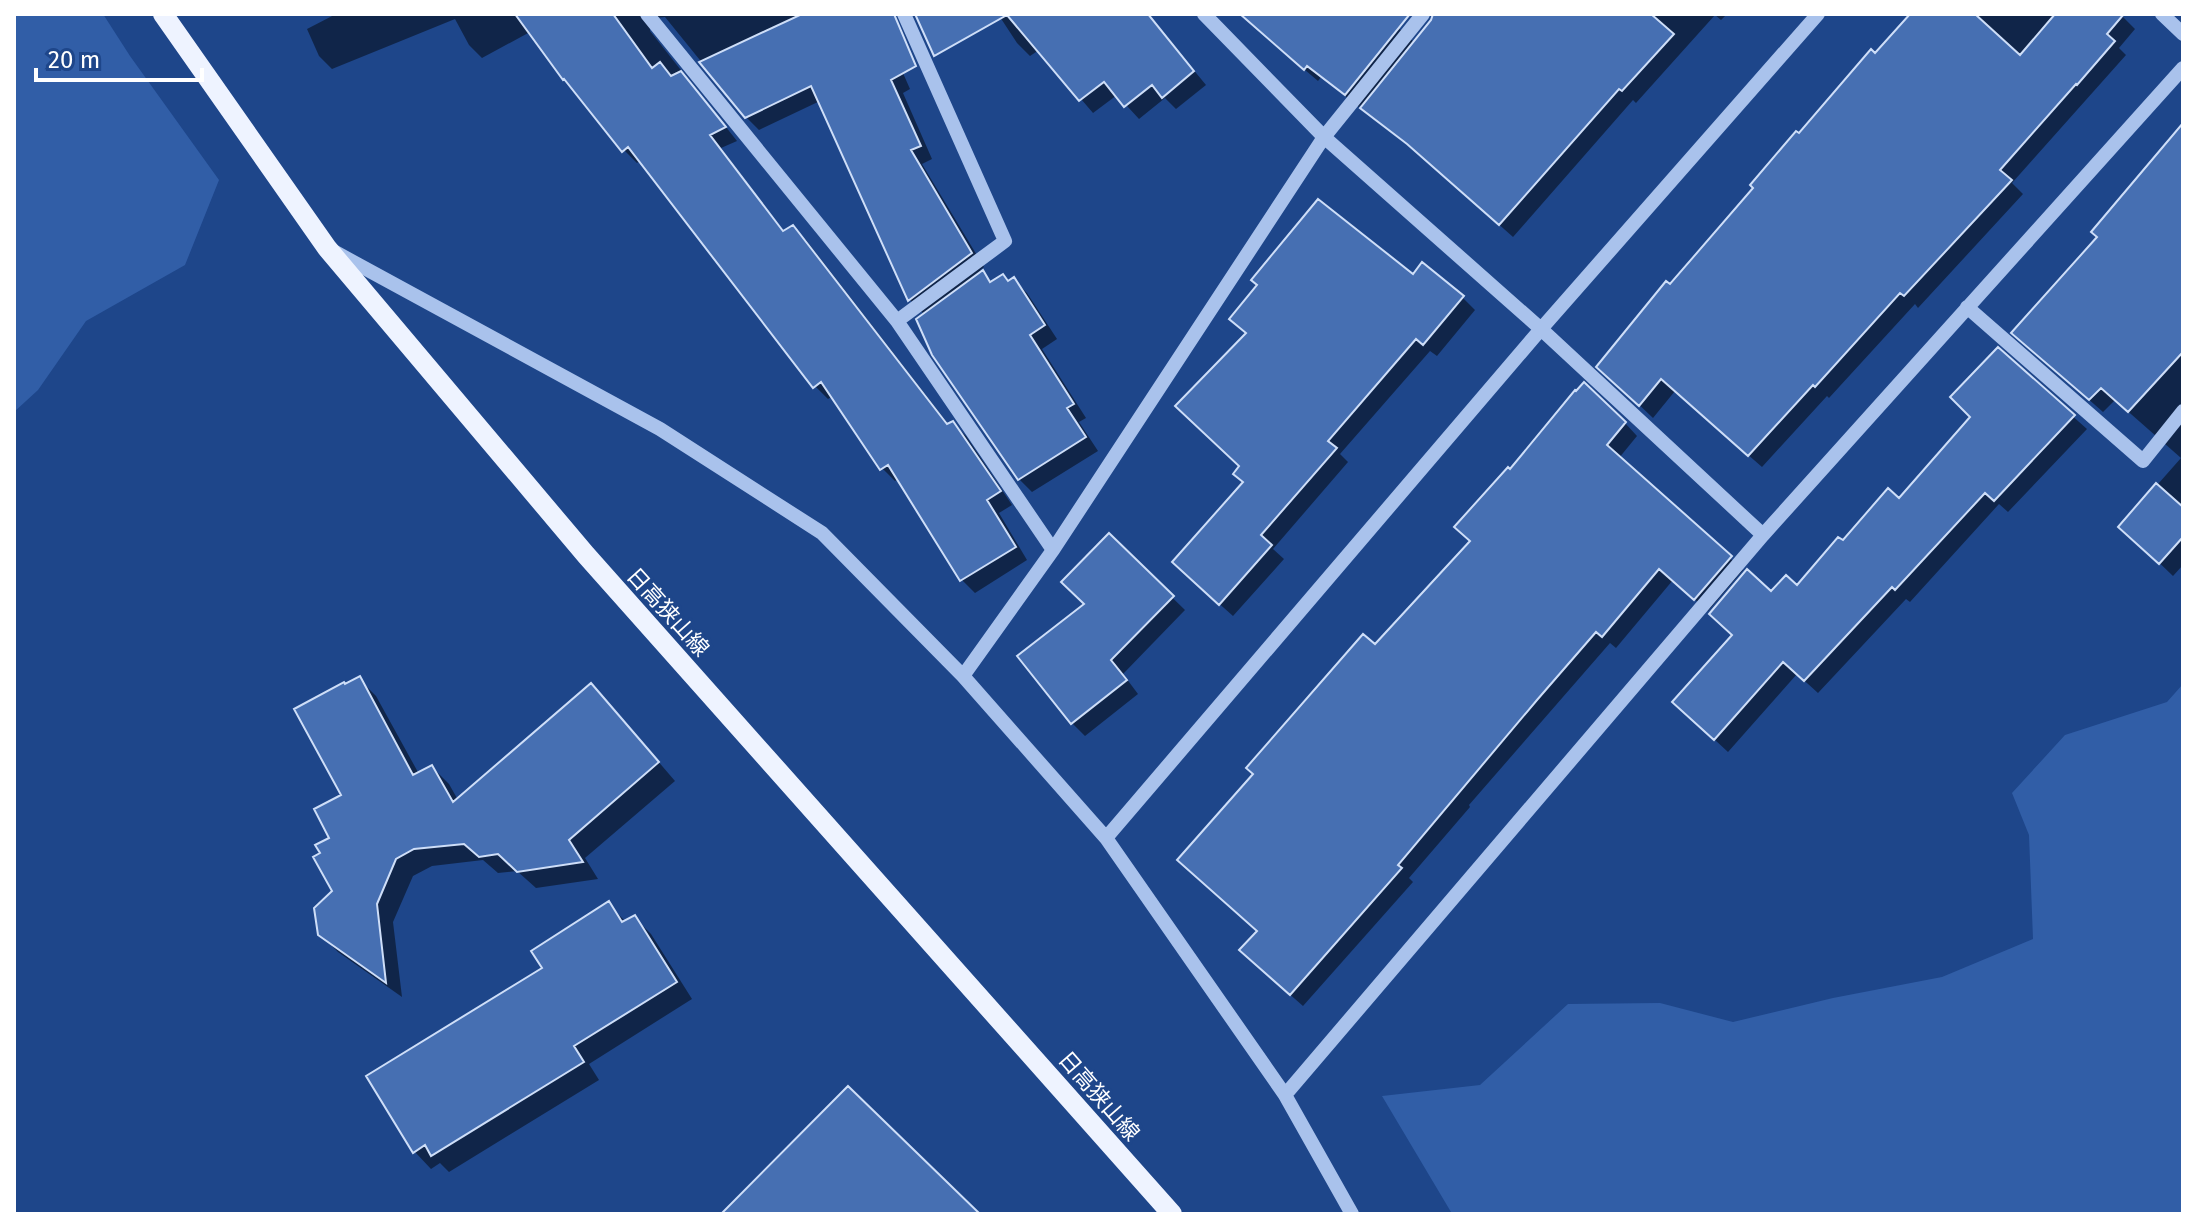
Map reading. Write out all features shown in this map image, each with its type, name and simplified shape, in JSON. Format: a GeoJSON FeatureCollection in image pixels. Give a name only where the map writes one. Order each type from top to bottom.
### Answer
{"type":"FeatureCollection","features":[{"type":"Feature","properties":{"kind":"main road","name":"日高狭山線"},"geometry":{"type":"LineString","coordinates":[[163,14],[327,248],[586,555],[1172,1214]]}},
{"type":"Feature","properties":{"kind":"street"},"geometry":{"type":"LineString","coordinates":[[647,14],[897,321],[1053,550]]}},
{"type":"Feature","properties":{"kind":"street"},"geometry":{"type":"LineString","coordinates":[[897,321],[1005,241],[904,14]]}},
{"type":"Feature","properties":{"kind":"street"},"geometry":{"type":"LineString","coordinates":[[1204,14],[1324,137],[1541,329],[1763,535]]}},
{"type":"Feature","properties":{"kind":"street"},"geometry":{"type":"LineString","coordinates":[[963,676],[1053,550],[1324,137],[1423,14]]}},
{"type":"Feature","properties":{"kind":"street"},"geometry":{"type":"LineString","coordinates":[[1106,838],[1541,329],[1818,14]]}},
{"type":"Feature","properties":{"kind":"street"},"geometry":{"type":"LineString","coordinates":[[2162,14],[2183,34]]}},
{"type":"Feature","properties":{"kind":"street"},"geometry":{"type":"LineString","coordinates":[[1285,1095],[1763,535],[2183,68]]}},
{"type":"Feature","properties":{"kind":"street"},"geometry":{"type":"LineString","coordinates":[[327,248],[660,429],[822,533],[963,676],[1106,838],[1285,1095],[1352,1214]]}},
{"type":"Feature","properties":{"kind":"street"},"geometry":{"type":"LineString","coordinates":[[1967,307],[2143,461],[2183,411]]}},
{"type":"Feature","properties":{"kind":"shaded area"},"geometry":{"type":"Polygon","coordinates":[[[14,14],[103,14],[219,180],[185,265],[86,321],[38,390],[14,412],[14,14]]]}},
{"type":"Feature","properties":{"kind":"shaded area"},"geometry":{"type":"Polygon","coordinates":[[[2183,684],[2183,1214],[1451,1212],[1382,1096],[1480,1085],[1568,1004],[1660,1003],[1733,1022],[1833,998],[1942,977],[2033,939],[2029,835],[2012,793],[2065,735],[2167,702],[2183,684]]]}},
{"type":"Feature","properties":{"kind":"building"},"geometry":{"type":"Polygon","coordinates":[[[515,14],[613,14],[652,68],[660,62],[671,76],[681,71],[726,127],[710,135],[783,231],[793,225],[947,424],[953,421],[1001,491],[987,500],[1016,547],[960,581],[888,465],[880,470],[821,382],[813,388],[628,147],[622,152],[563,80],[515,14]]]}},
{"type":"Feature","properties":{"kind":"building"},"geometry":{"type":"Polygon","coordinates":[[[802,14],[894,14],[916,66],[891,80],[921,146],[911,150],[972,253],[908,301],[811,86],[745,118],[699,62],[802,14]]]}},
{"type":"Feature","properties":{"kind":"building"},"geometry":{"type":"Polygon","coordinates":[[[915,14],[1148,14],[1194,71],[1162,98],[1152,85],[1124,107],[1104,82],[1079,101],[1007,15],[934,56],[915,14]]]}},
{"type":"Feature","properties":{"kind":"building"},"geometry":{"type":"Polygon","coordinates":[[[1240,14],[1410,14],[1345,95],[1307,66],[1304,70],[1240,14]]]}},
{"type":"Feature","properties":{"kind":"building"},"geometry":{"type":"Polygon","coordinates":[[[1433,14],[1651,14],[1674,34],[1622,91],[1619,89],[1499,225],[1407,144],[1360,108],[1433,14]]]}},
{"type":"Feature","properties":{"kind":"building"},"geometry":{"type":"Polygon","coordinates":[[[1910,14],[1975,14],[2020,55],[2055,14],[2124,14],[2107,34],[2115,41],[2000,170],[2012,180],[1904,296],[1900,293],[1748,456],[1661,379],[1639,406],[1596,367],[1666,281],[1670,284],[1753,188],[1750,185],[1796,131],[1799,133],[1871,49],[1875,53],[1910,14]]]}},
{"type":"Feature","properties":{"kind":"building"},"geometry":{"type":"Polygon","coordinates":[[[2183,123],[2183,352],[2128,412],[2101,388],[2089,400],[2011,333],[2097,237],[2091,232],[2183,123]]]}},
{"type":"Feature","properties":{"kind":"building"},"geometry":{"type":"Polygon","coordinates":[[[1318,199],[1413,274],[1422,262],[1464,296],[1423,345],[1416,339],[1328,441],[1337,448],[1261,535],[1272,545],[1219,605],[1172,562],[1243,482],[1233,474],[1239,466],[1175,406],[1246,333],[1229,319],[1257,285],[1251,280],[1318,199]]]}},
{"type":"Feature","properties":{"kind":"building"},"geometry":{"type":"Polygon","coordinates":[[[983,270],[990,282],[1003,274],[1008,281],[1014,277],[1045,325],[1030,335],[1074,404],[1067,408],[1086,437],[1018,480],[932,355],[916,319],[983,270]]]}},
{"type":"Feature","properties":{"kind":"building"},"geometry":{"type":"Polygon","coordinates":[[[1998,347],[2075,415],[1994,501],[1985,493],[1895,590],[1892,587],[1804,681],[1783,662],[1714,740],[1672,702],[1732,635],[1709,614],[1747,569],[1771,591],[1786,575],[1797,585],[1838,537],[1843,540],[1888,488],[1899,498],[1970,417],[1950,397],[1998,347]]]}},
{"type":"Feature","properties":{"kind":"building"},"geometry":{"type":"Polygon","coordinates":[[[1584,382],[1626,422],[1607,445],[1732,556],[1694,600],[1659,569],[1602,637],[1596,632],[1537,700],[1398,865],[1402,868],[1290,995],[1239,950],[1257,931],[1177,860],[1253,774],[1246,768],[1363,634],[1375,644],[1470,541],[1454,527],[1508,467],[1510,469],[1584,382]]]}},
{"type":"Feature","properties":{"kind":"building"},"geometry":{"type":"Polygon","coordinates":[[[2156,483],[2183,507],[2183,537],[2159,564],[2118,527],[2156,483]]]}},
{"type":"Feature","properties":{"kind":"building"},"geometry":{"type":"Polygon","coordinates":[[[1109,533],[1174,596],[1111,660],[1127,680],[1071,724],[1017,656],[1084,604],[1061,582],[1109,533]]]}},
{"type":"Feature","properties":{"kind":"building"},"geometry":{"type":"Polygon","coordinates":[[[360,676],[413,775],[432,765],[453,802],[591,683],[659,762],[569,840],[583,862],[517,872],[498,854],[479,857],[464,844],[414,849],[396,859],[377,904],[386,983],[318,935],[314,908],[332,891],[313,857],[320,853],[315,845],[329,838],[314,809],[341,795],[294,709],[360,676]]]}},
{"type":"Feature","properties":{"kind":"building"},"geometry":{"type":"Polygon","coordinates":[[[609,901],[622,922],[635,915],[677,982],[574,1046],[584,1062],[431,1156],[425,1145],[413,1153],[366,1076],[542,968],[531,951],[609,901]]]}},
{"type":"Feature","properties":{"kind":"building"},"geometry":{"type":"Polygon","coordinates":[[[848,1086],[980,1214],[721,1214],[848,1086]]]}}]}
